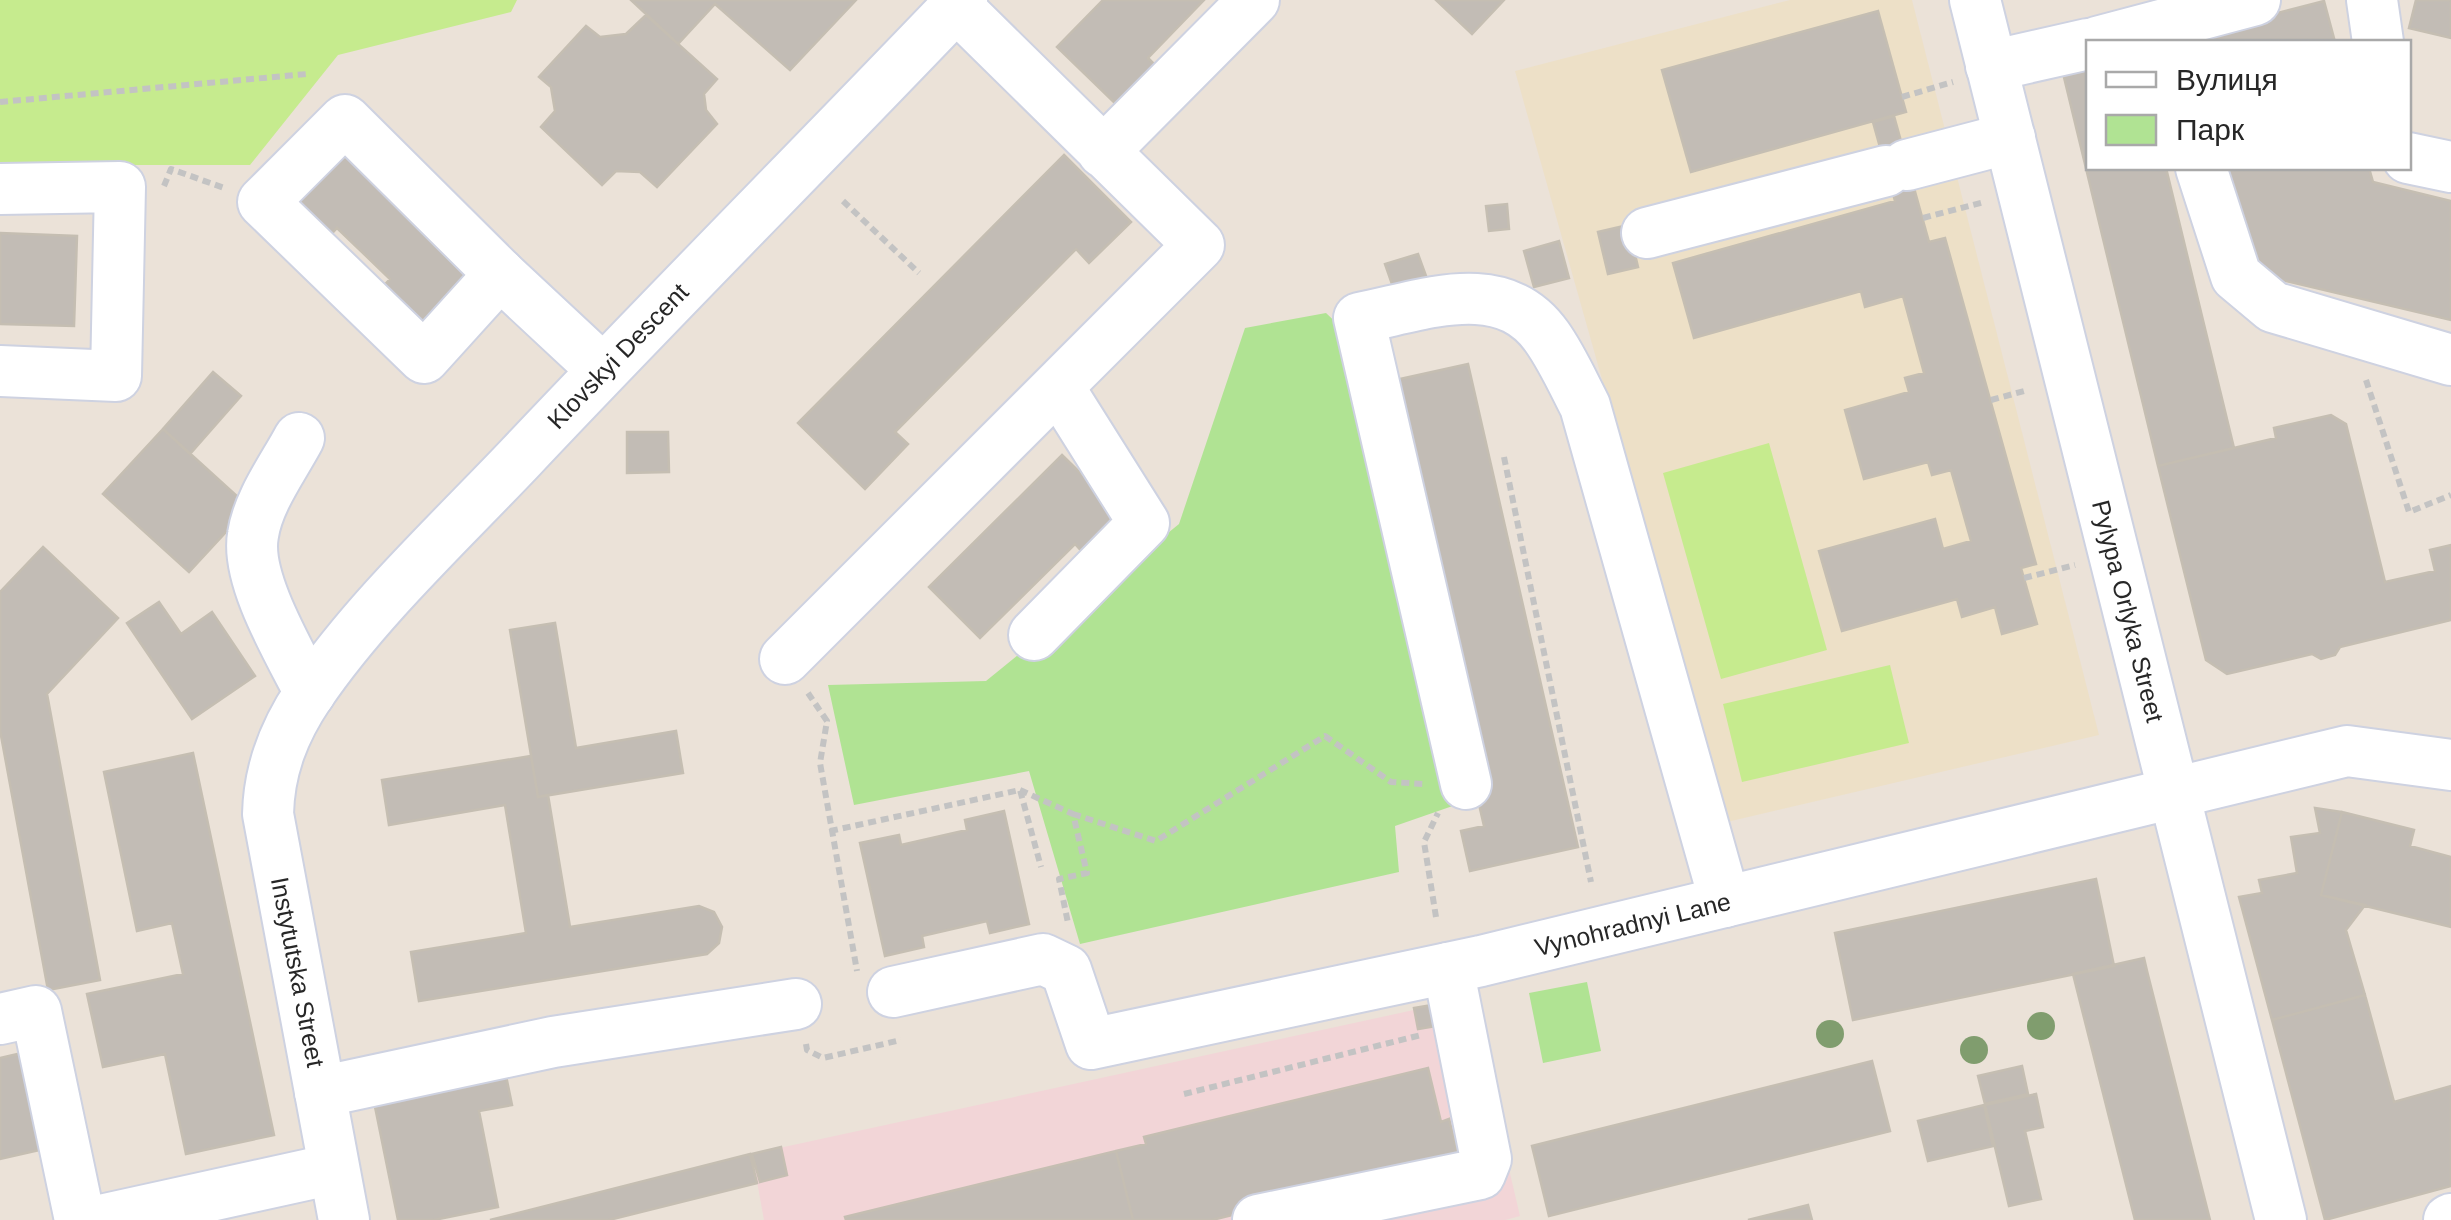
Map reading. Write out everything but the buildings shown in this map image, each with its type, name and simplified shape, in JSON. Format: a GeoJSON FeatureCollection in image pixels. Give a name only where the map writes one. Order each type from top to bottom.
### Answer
{"type":"FeatureCollection","features":[{"type":"Feature","properties":{"kind":"street"},"geometry":{"type":"LineString","coordinates":[[1104,152],[1254,0]]}},
{"type":"Feature","properties":{"kind":"street"},"geometry":{"type":"LineString","coordinates":[[2114,40],[2158,35],[2256,0]]}},
{"type":"Feature","properties":{"kind":"street"},"geometry":{"type":"LineString","coordinates":[[2372,0],[2378,40]]}},
{"type":"Feature","properties":{"kind":"street"},"geometry":{"type":"LineString","coordinates":[[785,659],[1199,245],[959,3]]}},
{"type":"Feature","properties":{"kind":"street","name":"Klovskyi Descent"},"geometry":{"type":"LineString","coordinates":[[300,709],[414,571],[959,3]]}},
{"type":"Feature","properties":{"kind":"street","name":"Pylypa Orlyka Street"},"geometry":{"type":"LineString","coordinates":[[1991,4],[1973,74],[2010,138],[2281,1220]]}},
{"type":"Feature","properties":{"kind":"street"},"geometry":{"type":"LineString","coordinates":[[1973,74],[2086,45]]}},
{"type":"Feature","properties":{"kind":"street"},"geometry":{"type":"LineString","coordinates":[[500,274],[424,358],[263,202],[345,120],[603,370]]}},
{"type":"Feature","properties":{"kind":"street"},"geometry":{"type":"LineString","coordinates":[[1647,233],[2010,138]]}},
{"type":"Feature","properties":{"kind":"street"},"geometry":{"type":"LineString","coordinates":[[2411,159],[2451,168]]}},
{"type":"Feature","properties":{"kind":"street"},"geometry":{"type":"LineString","coordinates":[[2202,170],[2236,276],[2273,307],[2451,360]]}},
{"type":"Feature","properties":{"kind":"street"},"geometry":{"type":"LineString","coordinates":[[0,190],[120,187],[116,376],[0,371]]}},
{"type":"Feature","properties":{"kind":"street"},"geometry":{"type":"LineString","coordinates":[[1452,790],[1359,318],[1476,296],[1517,306],[1546,336],[1585,406],[1724,902]]}},
{"type":"Feature","properties":{"kind":"street"},"geometry":{"type":"LineString","coordinates":[[1034,636],[1144,523],[1058,388]]}},
{"type":"Feature","properties":{"kind":"street"},"geometry":{"type":"LineString","coordinates":[[299,438],[262,508],[253,534],[252,560],[300,709]]}},
{"type":"Feature","properties":{"kind":"street","name":"Instytutska Street"},"geometry":{"type":"LineString","coordinates":[[300,709],[277,753],[269,786],[268,814],[344,1220]]}},
{"type":"Feature","properties":{"kind":"street","name":"Vynohradnyi Lane"},"geometry":{"type":"LineString","coordinates":[[884,1002],[1043,959],[1066,970],[1090,1044],[1448,968],[2347,751],[2451,765]]}},
{"type":"Feature","properties":{"kind":"street"},"geometry":{"type":"LineString","coordinates":[[1258,1220],[1353,1210],[1480,1174],[1486,1159],[1448,968]]}},
{"type":"Feature","properties":{"kind":"street"},"geometry":{"type":"LineString","coordinates":[[320,1092],[553,1042],[796,1004]]}},
{"type":"Feature","properties":{"kind":"street"},"geometry":{"type":"LineString","coordinates":[[0,1019],[36,1011],[80,1220]]}},
{"type":"Feature","properties":{"kind":"street"},"geometry":{"type":"LineString","coordinates":[[102,1220],[162,1214],[332,1169]]}},
{"type":"Feature","properties":{"kind":"path"},"geometry":{"type":"LineString","coordinates":[[0,102],[307,74]]}},
{"type":"Feature","properties":{"kind":"path"},"geometry":{"type":"LineString","coordinates":[[1902,96],[1973,74]]}},
{"type":"Feature","properties":{"kind":"path"},"geometry":{"type":"LineString","coordinates":[[120,187],[162,190],[171,170],[263,202]]}},
{"type":"Feature","properties":{"kind":"path"},"geometry":{"type":"LineString","coordinates":[[843,201],[919,273]]}},
{"type":"Feature","properties":{"kind":"path"},"geometry":{"type":"LineString","coordinates":[[1922,218],[1986,202]]}},
{"type":"Feature","properties":{"kind":"path"},"geometry":{"type":"LineString","coordinates":[[2350,330],[2410,512],[2451,495]]}},
{"type":"Feature","properties":{"kind":"path"},"geometry":{"type":"LineString","coordinates":[[1991,400],[2034,388]]}},
{"type":"Feature","properties":{"kind":"path"},"geometry":{"type":"LineString","coordinates":[[1504,457],[1591,882]]}},
{"type":"Feature","properties":{"kind":"path"},"geometry":{"type":"LineString","coordinates":[[2024,578],[2079,564]]}},
{"type":"Feature","properties":{"kind":"path"},"geometry":{"type":"LineString","coordinates":[[785,659],[827,721],[820,763],[830,831],[884,1002],[823,1058]]}},
{"type":"Feature","properties":{"kind":"path"},"geometry":{"type":"LineString","coordinates":[[830,831],[1020,790],[1074,814],[1156,841],[1325,736],[1392,782],[1452,790],[1424,842],[1436,917]]}},
{"type":"Feature","properties":{"kind":"path"},"geometry":{"type":"LineString","coordinates":[[1020,790],[1040,866]]}},
{"type":"Feature","properties":{"kind":"path"},"geometry":{"type":"LineString","coordinates":[[1066,917],[1059,879],[1087,873],[1074,814]]}},
{"type":"Feature","properties":{"kind":"path"},"geometry":{"type":"LineString","coordinates":[[1184,1094],[1460,1025]]}},
{"type":"Feature","properties":{"kind":"shaded area"},"geometry":{"type":"Polygon","coordinates":[[[1790,0],[1912,0],[2099,735],[1727,822],[1515,71],[1790,0]]]}},
{"type":"Feature","properties":{"kind":"shaded area"},"geometry":{"type":"Polygon","coordinates":[[[1469,998],[1520,1216],[1505,1220],[764,1220],[752,1154],[1469,998]]]}},
{"type":"Feature","properties":{"kind":"green space"},"geometry":{"type":"Polygon","coordinates":[[[0,0],[517,0],[511,12],[338,55],[250,165],[0,165],[0,0]]]}},
{"type":"Feature","properties":{"kind":"green space"},"geometry":{"type":"Polygon","coordinates":[[[1326,313],[1369,354],[1467,801],[1395,826],[1399,872],[1080,944],[1029,771],[854,805],[828,685],[986,681],[1179,524],[1245,328],[1326,313]]]}},
{"type":"Feature","properties":{"kind":"green space"},"geometry":{"type":"Polygon","coordinates":[[[1769,443],[1827,650],[1721,679],[1663,473],[1769,443]]]}},
{"type":"Feature","properties":{"kind":"green space"},"geometry":{"type":"Polygon","coordinates":[[[1890,665],[1909,743],[1742,782],[1723,704],[1890,665]]]}},
{"type":"Feature","properties":{"kind":"green space"},"geometry":{"type":"Polygon","coordinates":[[[1587,982],[1601,1051],[1543,1063],[1529,993],[1587,982]]]}}]}
